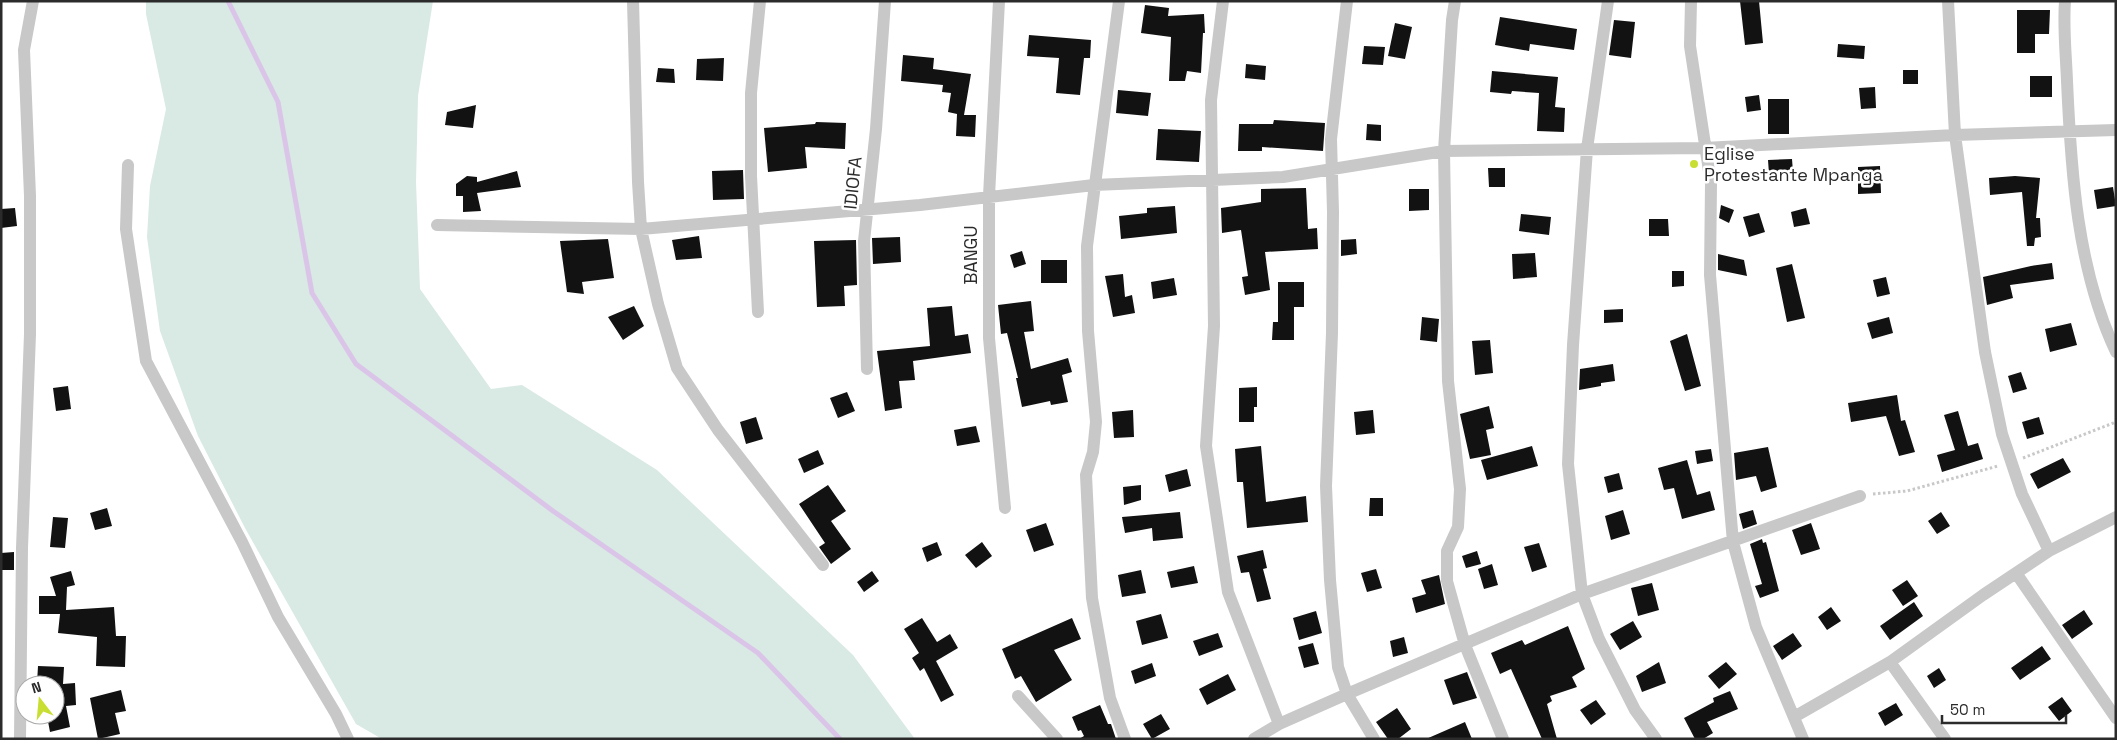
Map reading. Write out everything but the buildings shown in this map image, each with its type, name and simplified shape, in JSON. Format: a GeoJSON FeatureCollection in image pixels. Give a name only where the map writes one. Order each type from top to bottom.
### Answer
{"type":"FeatureCollection","features":[{"type":"Feature","properties":{"kind":"street"},"geometry":{"type":"LineString","coordinates":[[20,739],[22,548],[30,334],[30,196],[24,50],[33,1]]}},
{"type":"Feature","properties":{"kind":"street"},"geometry":{"type":"LineString","coordinates":[[633,1],[638,182],[642,229],[658,304],[677,368],[718,430],[823,565]]}},
{"type":"Feature","properties":{"kind":"street"},"geometry":{"type":"LineString","coordinates":[[758,312],[752,219],[751,94],[760,1]]}},
{"type":"Feature","properties":{"kind":"street","name":"IDIOFA"},"geometry":{"type":"LineString","coordinates":[[867,369],[864,241],[885,1]]}},
{"type":"Feature","properties":{"kind":"street","name":"BANGU"},"geometry":{"type":"LineString","coordinates":[[999,1],[989,196],[989,338],[1005,508]]}},
{"type":"Feature","properties":{"kind":"street"},"geometry":{"type":"LineString","coordinates":[[1120,1],[1087,246],[1088,331],[1096,422],[1093,452],[1086,475],[1092,598],[1110,698],[1125,739]]}},
{"type":"Feature","properties":{"kind":"street"},"geometry":{"type":"LineString","coordinates":[[1223,1],[1211,100],[1214,326],[1206,446],[1228,592],[1279,724]]}},
{"type":"Feature","properties":{"kind":"street"},"geometry":{"type":"LineString","coordinates":[[1347,1],[1331,139],[1333,169],[1332,333],[1326,486],[1330,580],[1338,667],[1346,694],[1374,739]]}},
{"type":"Feature","properties":{"kind":"street"},"geometry":{"type":"LineString","coordinates":[[1455,1],[1452,20],[1444,151],[1448,381],[1460,489],[1458,528],[1447,551],[1447,581],[1465,645],[1504,739]]}},
{"type":"Feature","properties":{"kind":"street"},"geometry":{"type":"LineString","coordinates":[[1608,1],[1587,149],[1572,345],[1568,464],[1582,594],[1599,639],[1635,710],[1656,739]]}},
{"type":"Feature","properties":{"kind":"street"},"geometry":{"type":"LineString","coordinates":[[1691,1],[1690,46],[1704,148],[1711,184],[1710,275],[1732,542],[1756,627],[1802,739]]}},
{"type":"Feature","properties":{"kind":"street"},"geometry":{"type":"LineString","coordinates":[[1948,1],[1955,135],[1985,352],[2002,434],[2022,494],[2048,550]]}},
{"type":"Feature","properties":{"kind":"street"},"geometry":{"type":"LineString","coordinates":[[2065,1],[2069,130],[2080,229],[2090,282],[2105,329],[2116,352]]}},
{"type":"Feature","properties":{"kind":"street"},"geometry":{"type":"LineString","coordinates":[[437,225],[642,229],[1094,186],[1283,177],[1444,151],[1704,148],[2069,130],[2116,130]]}},
{"type":"Feature","properties":{"kind":"street"},"geometry":{"type":"LineString","coordinates":[[128,166],[126,229],[146,361],[242,542],[278,617],[336,714],[348,739]]}},
{"type":"Feature","properties":{"kind":"street"},"geometry":{"type":"LineString","coordinates":[[1254,739],[1279,724],[1346,694],[1582,594],[1732,542],[1810,512],[1860,496]]}},
{"type":"Feature","properties":{"kind":"street"},"geometry":{"type":"LineString","coordinates":[[1794,717],[1890,662],[2048,550],[2116,517]]}},
{"type":"Feature","properties":{"kind":"street"},"geometry":{"type":"LineString","coordinates":[[2016,572],[2116,718]]}},
{"type":"Feature","properties":{"kind":"street"},"geometry":{"type":"LineString","coordinates":[[1890,662],[1945,739]]}},
{"type":"Feature","properties":{"kind":"street"},"geometry":{"type":"LineString","coordinates":[[1018,696],[1057,739]]}},
{"type":"Feature","properties":{"kind":"path"},"geometry":{"type":"LineString","coordinates":[[1860,496],[1907,491],[2012,462],[2116,422]]}},
{"type":"Feature","properties":{"kind":"shaded area"},"geometry":{"type":"Polygon","coordinates":[[[146,1],[433,1],[418,96],[416,182],[420,289],[491,389],[522,385],[657,470],[853,655],[915,739],[382,739],[356,724],[245,528],[198,436],[160,331],[147,237],[150,186],[166,109],[146,14],[146,1]]]}},
{"type":"Feature","properties":{"kind":"waterway"},"geometry":{"type":"LineString","coordinates":[[228,1],[278,102],[312,293],[356,364],[553,511],[758,653],[840,739]]}},
{"type":"Feature","properties":{"kind":"place","name":"Eglise Protestante Mpanga"},"geometry":{"type":"Point","coordinates":[1694,164]}}]}
